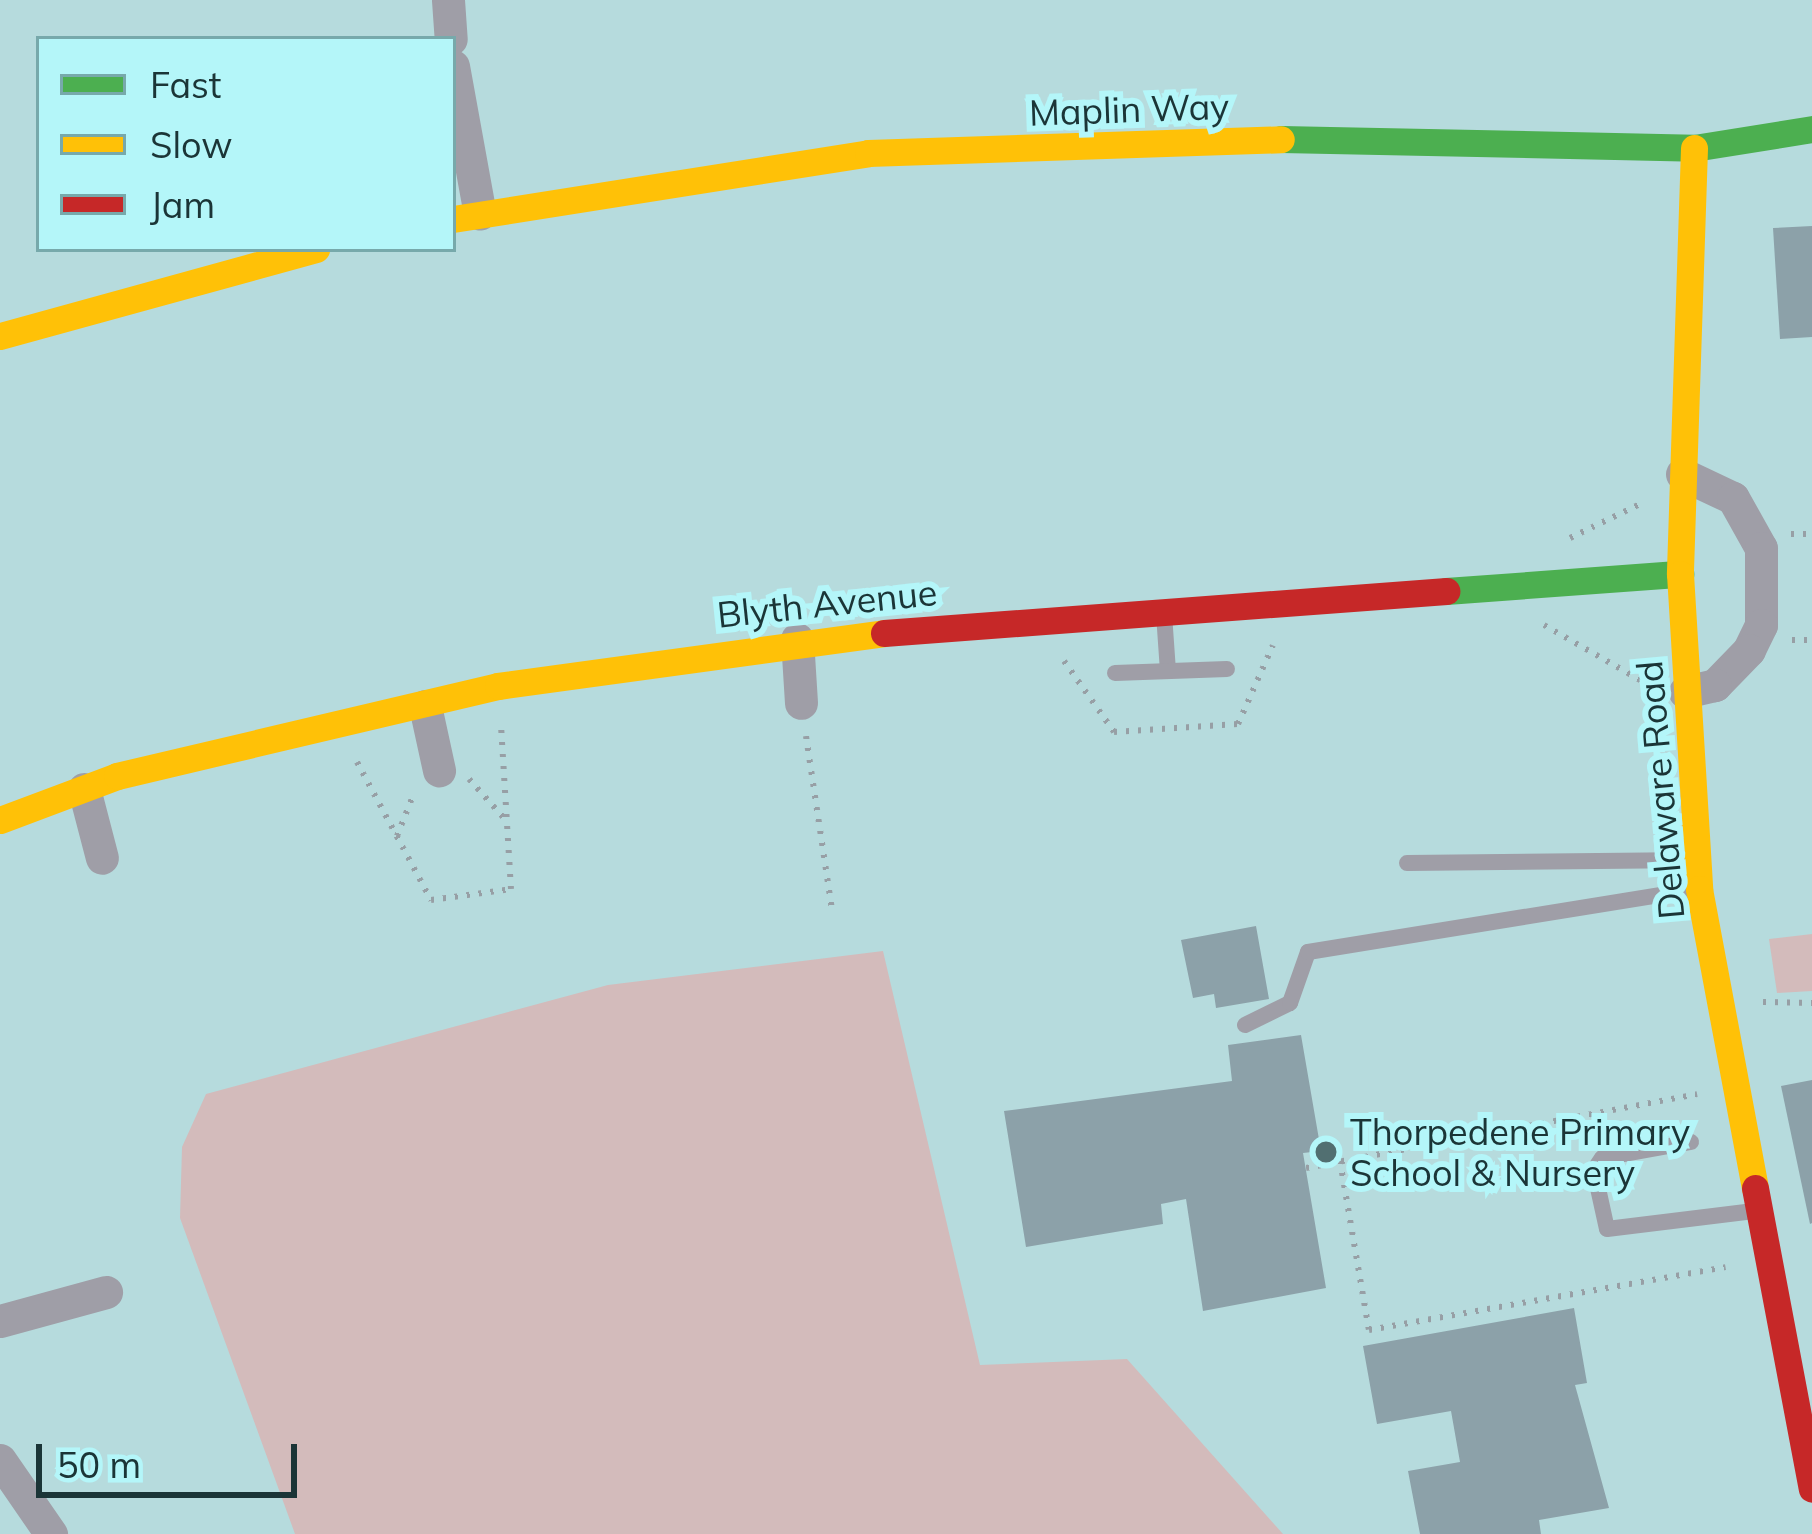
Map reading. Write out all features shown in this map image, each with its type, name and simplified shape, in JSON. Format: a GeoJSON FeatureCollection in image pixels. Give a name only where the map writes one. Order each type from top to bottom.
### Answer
{"type":"FeatureCollection","features":[{"type":"Feature","properties":{"kind":"street"},"geometry":{"type":"LineString","coordinates":[[448,0],[451,36]]}},
{"type":"Feature","properties":{"kind":"street"},"geometry":{"type":"LineString","coordinates":[[456,101],[466,216]]}},
{"type":"Feature","properties":{"kind":"street","name":"Maplin Way"},"geometry":{"type":"LineString","coordinates":[[466,216],[868,153],[1262,140],[1694,148],[1812,129]]}},
{"type":"Feature","properties":{"kind":"street","name":"Delaware Road"},"geometry":{"type":"LineString","coordinates":[[1694,148],[1680,574],[1696,860],[1807,1431],[1812,1489]]}},
{"type":"Feature","properties":{"kind":"street"},"geometry":{"type":"LineString","coordinates":[[0,336],[305,252]]}},
{"type":"Feature","properties":{"kind":"street"},"geometry":{"type":"LineString","coordinates":[[1682,474],[1733,498],[1761,548],[1761,625],[1749,650],[1715,685],[1685,692]]}},
{"type":"Feature","properties":{"kind":"street","name":"Blyth Avenue"},"geometry":{"type":"LineString","coordinates":[[0,820],[84,789],[498,686],[796,639],[1163,607],[1680,574]]}},
{"type":"Feature","properties":{"kind":"street"},"geometry":{"type":"LineString","coordinates":[[796,639],[801,703]]}},
{"type":"Feature","properties":{"kind":"street"},"geometry":{"type":"LineString","coordinates":[[425,706],[439,770]]}},
{"type":"Feature","properties":{"kind":"street"},"geometry":{"type":"LineString","coordinates":[[84,789],[103,858]]}},
{"type":"Feature","properties":{"kind":"street"},"geometry":{"type":"LineString","coordinates":[[0,1321],[55,1287],[106,1292]]}},
{"type":"Feature","properties":{"kind":"street"},"geometry":{"type":"LineString","coordinates":[[0,1460],[51,1534]]}},
{"type":"Feature","properties":{"kind":"lane"},"geometry":{"type":"LineString","coordinates":[[1163,607],[1168,671]]}},
{"type":"Feature","properties":{"kind":"lane"},"geometry":{"type":"LineString","coordinates":[[1115,673],[1227,669]]}},
{"type":"Feature","properties":{"kind":"lane"},"geometry":{"type":"LineString","coordinates":[[1408,863],[1696,860]]}},
{"type":"Feature","properties":{"kind":"lane"},"geometry":{"type":"LineString","coordinates":[[1245,1025],[1290,1004],[1308,952],[1699,889]]}},
{"type":"Feature","properties":{"kind":"lane"},"geometry":{"type":"LineString","coordinates":[[1690,1142],[1602,1158],[1594,1170],[1607,1229],[1761,1211]]}},
{"type":"Feature","properties":{"kind":"path"},"geometry":{"type":"LineString","coordinates":[[338,725],[431,900],[511,889],[498,686]]}},
{"type":"Feature","properties":{"kind":"path"},"geometry":{"type":"LineString","coordinates":[[801,703],[832,910]]}},
{"type":"Feature","properties":{"kind":"path"},"geometry":{"type":"LineString","coordinates":[[1763,1002],[1812,1003]]}},
{"type":"Feature","properties":{"kind":"path"},"geometry":{"type":"LineString","coordinates":[[1306,1168],[1697,1094]]}},
{"type":"Feature","properties":{"kind":"path"},"geometry":{"type":"LineString","coordinates":[[1340,1161],[1369,1330],[1725,1267]]}},
{"type":"Feature","properties":{"kind":"shaded area"},"geometry":{"type":"Polygon","coordinates":[[[1812,934],[1812,991],[1777,993],[1769,939],[1812,934]]]}},
{"type":"Feature","properties":{"kind":"shaded area"},"geometry":{"type":"Polygon","coordinates":[[[883,951],[980,1365],[1127,1359],[1283,1534],[295,1534],[180,1218],[182,1147],[206,1094],[608,985],[883,951]]]}},
{"type":"Feature","properties":{"kind":"building"},"geometry":{"type":"Polygon","coordinates":[[[1812,226],[1812,337],[1780,339],[1773,228],[1812,226]]]}},
{"type":"Feature","properties":{"kind":"building"},"geometry":{"type":"Polygon","coordinates":[[[1256,926],[1269,999],[1216,1008],[1214,994],[1193,998],[1181,940],[1256,926]]]}},
{"type":"Feature","properties":{"kind":"building"},"geometry":{"type":"Polygon","coordinates":[[[1301,1035],[1321,1151],[1303,1153],[1326,1288],[1203,1311],[1186,1199],[1161,1204],[1163,1224],[1026,1247],[1004,1111],[1232,1081],[1228,1045],[1301,1035]]]}},
{"type":"Feature","properties":{"kind":"building"},"geometry":{"type":"Polygon","coordinates":[[[1812,1080],[1812,1223],[1810,1224],[1781,1086],[1812,1080]]]}},
{"type":"Feature","properties":{"kind":"building"},"geometry":{"type":"Polygon","coordinates":[[[1574,1308],[1587,1383],[1575,1385],[1609,1508],[1539,1520],[1541,1534],[1420,1534],[1408,1471],[1460,1462],[1451,1411],[1377,1424],[1363,1346],[1574,1308]]]}},
{"type":"Feature","properties":{"kind":"traffic: fast"},"geometry":{"type":"LineString","coordinates":[[1281,139],[1694,148],[1812,129]]}},
{"type":"Feature","properties":{"kind":"traffic: fast"},"geometry":{"type":"LineString","coordinates":[[1446,591],[1680,574]]}},
{"type":"Feature","properties":{"kind":"traffic: slow"},"geometry":{"type":"LineString","coordinates":[[456,219],[868,153],[1281,139]]}},
{"type":"Feature","properties":{"kind":"traffic: slow"},"geometry":{"type":"LineString","coordinates":[[1694,148],[1680,574],[1699,889],[1755,1188]]}},
{"type":"Feature","properties":{"kind":"traffic: slow"},"geometry":{"type":"LineString","coordinates":[[0,336],[305,252]]}},
{"type":"Feature","properties":{"kind":"traffic: slow"},"geometry":{"type":"LineString","coordinates":[[0,820],[117,776],[498,686],[884,633]]}},
{"type":"Feature","properties":{"kind":"traffic: jam"},"geometry":{"type":"LineString","coordinates":[[884,633],[1446,591]]}},
{"type":"Feature","properties":{"kind":"traffic: jam"},"geometry":{"type":"LineString","coordinates":[[1755,1188],[1812,1489]]}},
{"type":"Feature","properties":{"kind":"place","name":"Thorpedene Primary School & Nursery"},"geometry":{"type":"Point","coordinates":[1326,1152]}}]}
